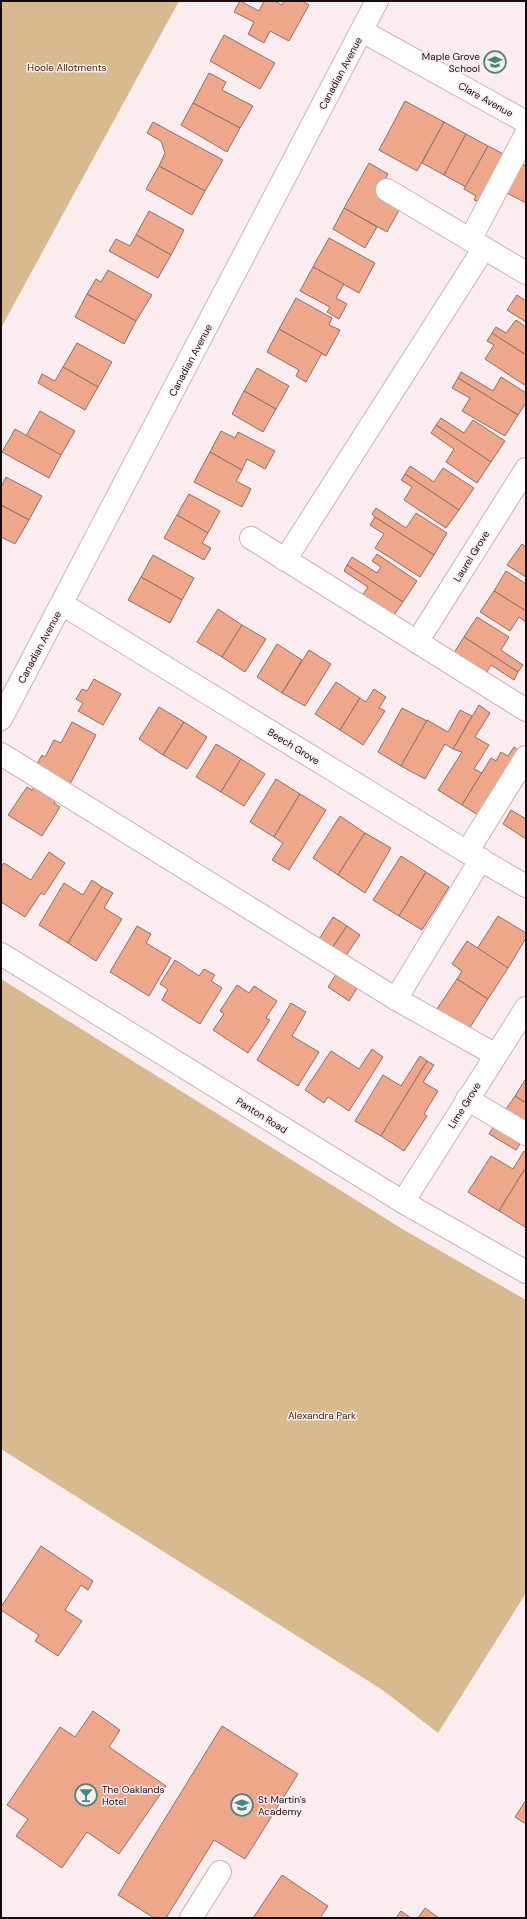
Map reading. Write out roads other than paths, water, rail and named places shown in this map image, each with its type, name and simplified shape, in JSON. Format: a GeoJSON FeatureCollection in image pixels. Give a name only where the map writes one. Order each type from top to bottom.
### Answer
{"type":"FeatureCollection","features":[{"type":"Feature","properties":{"kind":"street","name":"Canadian Avenue"},"geometry":{"type":"LineString","coordinates":[[1,719],[377,1]]}},
{"type":"Feature","properties":{"kind":"street","name":"Clare Avenue"},"geometry":{"type":"LineString","coordinates":[[362,31],[526,122]]}},
{"type":"Feature","properties":{"kind":"street"},"geometry":{"type":"LineString","coordinates":[[285,560],[477,244],[526,134]]}},
{"type":"Feature","properties":{"kind":"street"},"geometry":{"type":"LineString","coordinates":[[388,190],[526,273]]}},
{"type":"Feature","properties":{"kind":"street","name":"Laurel Grove"},"geometry":{"type":"LineString","coordinates":[[416,642],[526,469]]}},
{"type":"Feature","properties":{"kind":"street"},"geometry":{"type":"LineString","coordinates":[[251,538],[526,710]]}},
{"type":"Feature","properties":{"kind":"street","name":"Beech Grove"},"geometry":{"type":"LineString","coordinates":[[62,604],[474,856],[526,886]]}},
{"type":"Feature","properties":{"kind":"street"},"geometry":{"type":"LineString","coordinates":[[1,754],[396,999],[496,1055]]}},
{"type":"Feature","properties":{"kind":"street"},"geometry":{"type":"LineString","coordinates":[[396,999],[526,757]]}},
{"type":"Feature","properties":{"kind":"street","name":"Panton Road"},"geometry":{"type":"LineString","coordinates":[[1,954],[402,1202],[526,1272]]}},
{"type":"Feature","properties":{"kind":"street","name":"Lime Grove"},"geometry":{"type":"LineString","coordinates":[[402,1202],[526,1008]]}},
{"type":"Feature","properties":{"kind":"street"},"geometry":{"type":"LineString","coordinates":[[467,1099],[526,1134]]}},
{"type":"Feature","properties":{"kind":"street"},"geometry":{"type":"LineString","coordinates":[[191,1918],[220,1872]]}},
{"type":"Feature","properties":{"kind":"place","name":"Maple Grove School"},"geometry":{"type":"Point","coordinates":[495,62]}},
{"type":"Feature","properties":{"kind":"place","name":"The Oaklands Hotel"},"geometry":{"type":"Point","coordinates":[86,1795]}},
{"type":"Feature","properties":{"kind":"place","name":"St Martin's Academy"},"geometry":{"type":"Point","coordinates":[242,1805]}},
{"type":"Feature","properties":{"kind":"park label","name":"Hoole Allotments"},"geometry":{"type":"Point","coordinates":[67,67]}},
{"type":"Feature","properties":{"kind":"park label","name":"Alexandra Park"},"geometry":{"type":"Point","coordinates":[322,1415]}}]}
